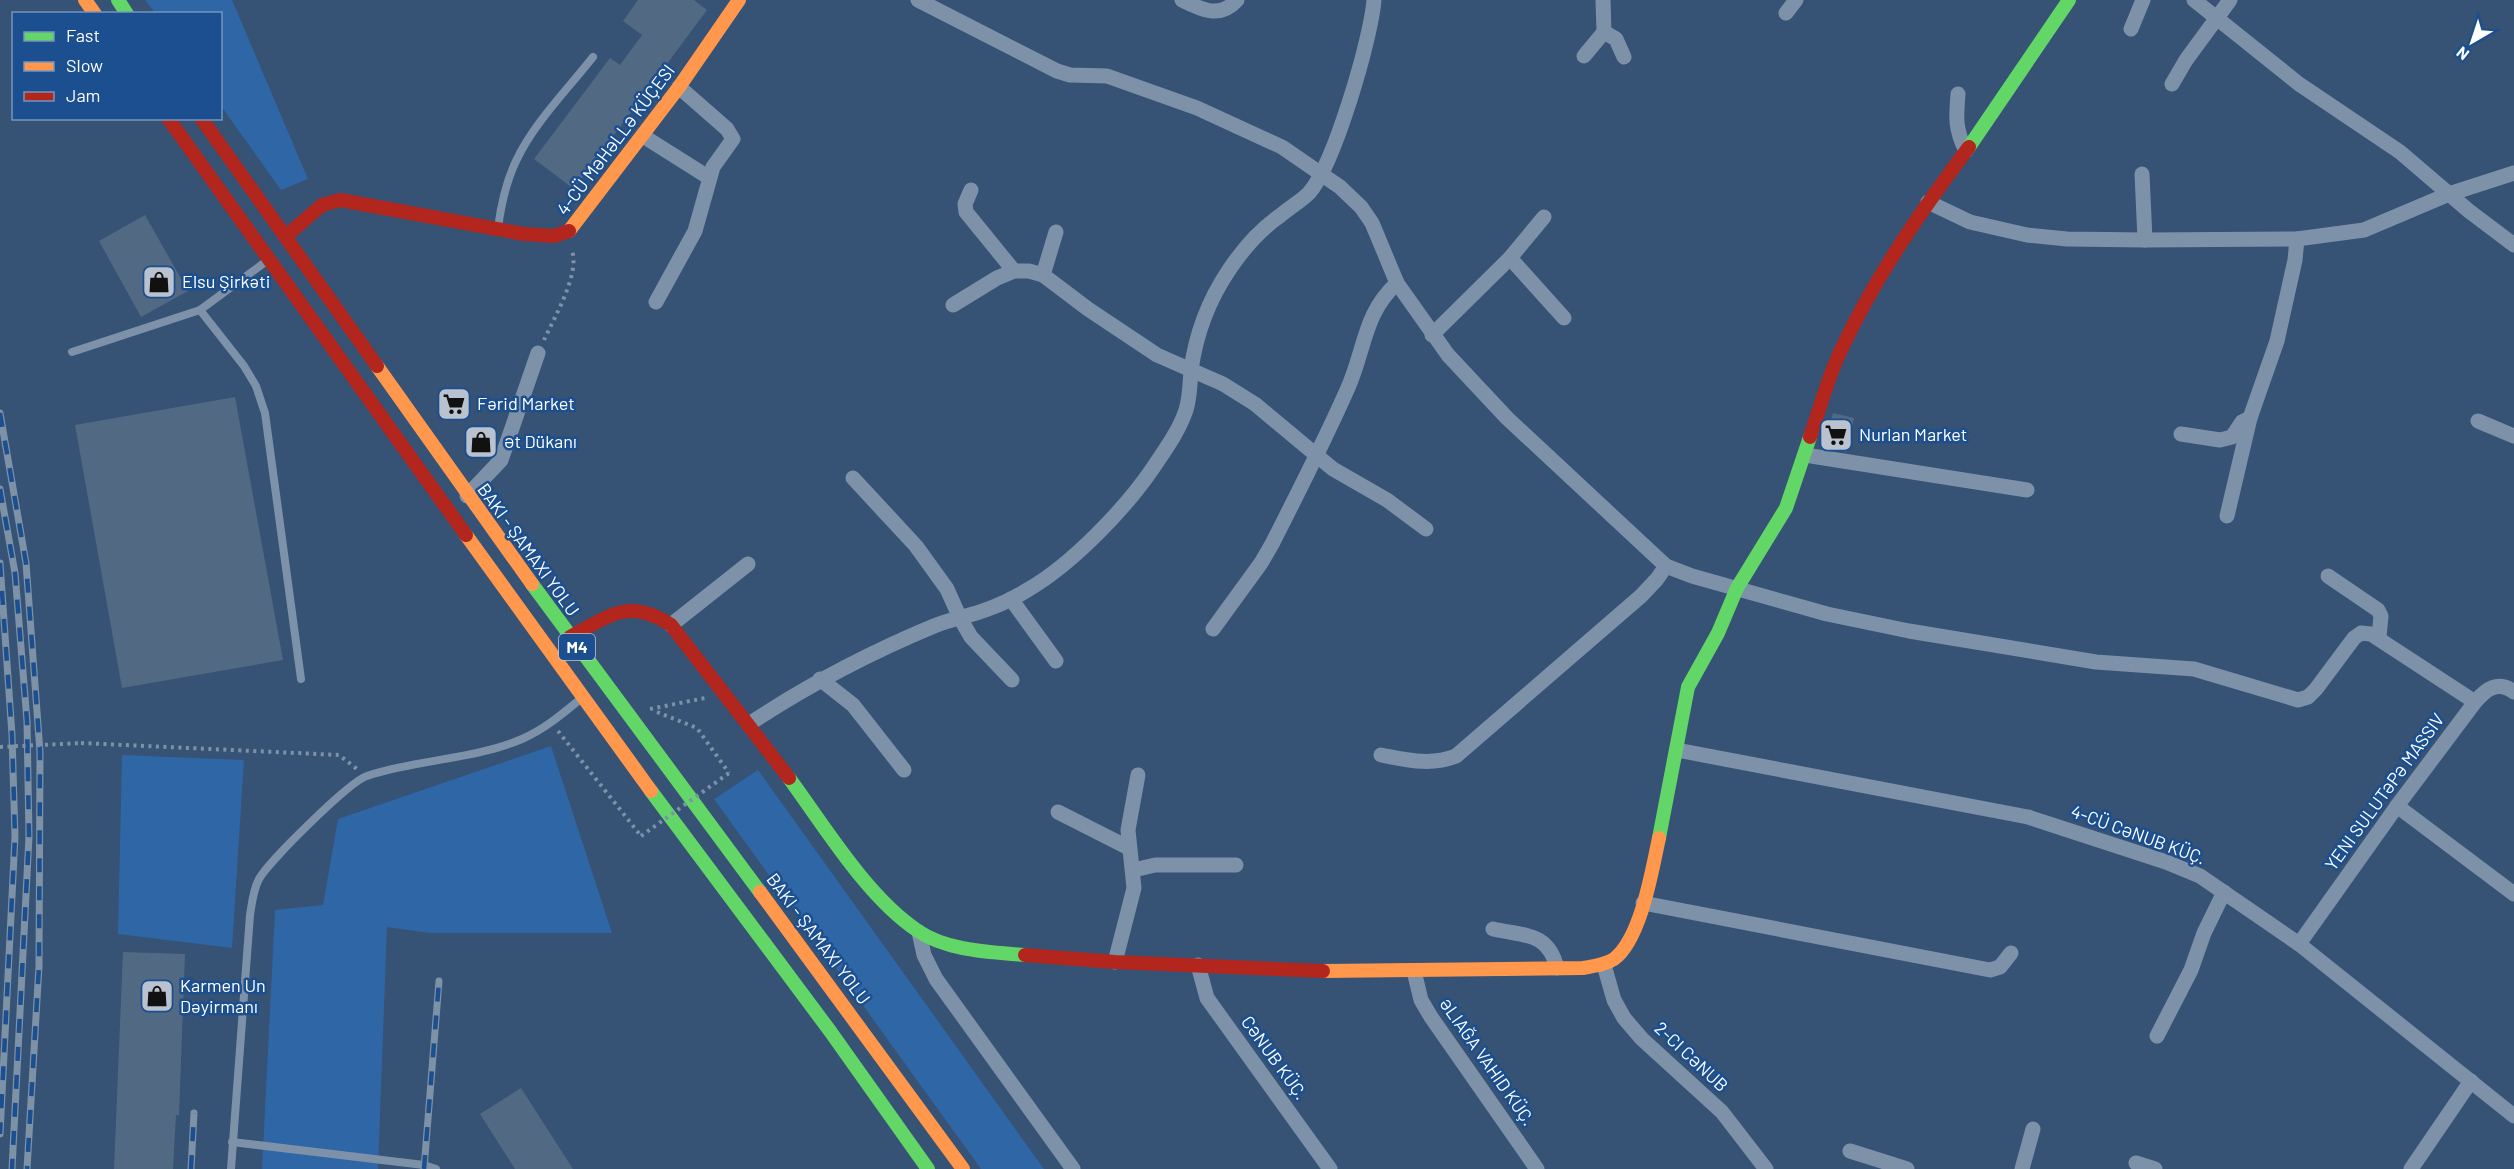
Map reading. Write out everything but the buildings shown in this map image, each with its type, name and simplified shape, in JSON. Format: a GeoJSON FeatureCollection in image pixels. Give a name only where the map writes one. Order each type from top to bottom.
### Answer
{"type":"FeatureCollection","features":[{"type":"Feature","properties":{"kind":"main road","name":"4-CÜ MƏHƏLLƏ KÜÇESI"},"geometry":{"type":"LineString","coordinates":[[285,237],[322,205],[340,201],[545,237],[565,234],[586,214],[739,0]]}},
{"type":"Feature","properties":{"kind":"main road"},"geometry":{"type":"LineString","coordinates":[[570,637],[611,615],[630,609],[646,609],[658,614],[671,625],[725,693],[875,894],[919,932],[946,942],[983,950],[1115,962],[1300,971],[1583,968],[1604,965],[1616,957],[1628,942],[1643,903],[1653,867],[1688,687],[1718,633],[1737,588],[1786,508],[1840,351],[1877,282],[1928,202],[1966,151],[2069,0]]}},
{"type":"Feature","properties":{"kind":"main road","name":"M4"},"geometry":{"type":"LineString","coordinates":[[169,120],[267,260],[582,698],[830,1031],[928,1169]]}},
{"type":"Feature","properties":{"kind":"main road","name":"M4"},"geometry":{"type":"LineString","coordinates":[[202,120],[467,496],[854,1017],[963,1169]]}},
{"type":"Feature","properties":{"kind":"street"},"geometry":{"type":"LineString","coordinates":[[918,0],[1057,71],[1070,75],[1099,75],[1117,79],[1221,118],[1282,147],[1340,187],[1361,207],[1372,223],[1397,283],[1448,355],[1506,417],[1666,566],[1692,576],[1816,612],[1909,631],[2096,662],[2194,669],[2298,700],[2308,697],[2316,689],[2354,638],[2361,633],[2379,637],[2475,702]]}},
{"type":"Feature","properties":{"kind":"street"},"geometry":{"type":"LineString","coordinates":[[1182,0],[1202,10],[1216,13],[1226,10],[1237,0]]}},
{"type":"Feature","properties":{"kind":"street"},"geometry":{"type":"LineString","coordinates":[[749,724],[820,679],[936,625],[988,609],[1032,588],[1078,552],[1132,495],[1152,470],[1182,421],[1200,328],[1208,305],[1222,280],[1253,238],[1300,202],[1311,190],[1321,173],[1350,99],[1370,26],[1374,0]]}},
{"type":"Feature","properties":{"kind":"street"},"geometry":{"type":"LineString","coordinates":[[1584,57],[1604,32],[1603,0]]}},
{"type":"Feature","properties":{"kind":"street"},"geometry":{"type":"LineString","coordinates":[[1786,13],[1796,0]]}},
{"type":"Feature","properties":{"kind":"street"},"geometry":{"type":"LineString","coordinates":[[2131,29],[2143,0]]}},
{"type":"Feature","properties":{"kind":"street"},"geometry":{"type":"LineString","coordinates":[[2194,0],[2299,84],[2400,152],[2514,245]]}},
{"type":"Feature","properties":{"kind":"street"},"geometry":{"type":"LineString","coordinates":[[2172,84],[2230,0]]}},
{"type":"Feature","properties":{"kind":"street"},"geometry":{"type":"LineString","coordinates":[[1604,32],[1616,39],[1624,57]]}},
{"type":"Feature","properties":{"kind":"street"},"geometry":{"type":"LineString","coordinates":[[656,302],[695,231],[706,194],[708,177],[733,139],[727,129],[679,87]]}},
{"type":"Feature","properties":{"kind":"street"},"geometry":{"type":"LineString","coordinates":[[1958,94],[1957,134],[1966,151]]}},
{"type":"Feature","properties":{"kind":"street"},"geometry":{"type":"LineString","coordinates":[[643,136],[708,177]]}},
{"type":"Feature","properties":{"kind":"street"},"geometry":{"type":"LineString","coordinates":[[1928,202],[1970,222],[2001,231],[2067,239],[2297,239],[2364,230],[2449,194],[2514,173]]}},
{"type":"Feature","properties":{"kind":"street"},"geometry":{"type":"LineString","coordinates":[[2142,174],[2145,240]]}},
{"type":"Feature","properties":{"kind":"street"},"geometry":{"type":"LineString","coordinates":[[971,189],[965,204],[966,212],[1014,271]]}},
{"type":"Feature","properties":{"kind":"street"},"geometry":{"type":"LineString","coordinates":[[1432,335],[1510,258],[1544,217]]}},
{"type":"Feature","properties":{"kind":"street"},"geometry":{"type":"LineString","coordinates":[[1043,275],[1056,232]]}},
{"type":"Feature","properties":{"kind":"street"},"geometry":{"type":"LineString","coordinates":[[2227,516],[2250,418],[2277,342],[2295,260],[2297,239]]}},
{"type":"Feature","properties":{"kind":"street"},"geometry":{"type":"LineString","coordinates":[[1510,258],[1564,318]]}},
{"type":"Feature","properties":{"kind":"street"},"geometry":{"type":"LineString","coordinates":[[953,305],[997,278],[1014,271],[1029,271],[1043,275],[1166,360],[1223,384],[1255,404],[1333,469],[1387,500],[1426,529]]}},
{"type":"Feature","properties":{"kind":"street"},"geometry":{"type":"LineString","coordinates":[[1213,629],[1262,563],[1349,387],[1374,311],[1397,283]]}},
{"type":"Feature","properties":{"kind":"street"},"geometry":{"type":"LineString","coordinates":[[467,496],[501,460],[538,353]]}},
{"type":"Feature","properties":{"kind":"street"},"geometry":{"type":"LineString","coordinates":[[2181,434],[2220,440],[2232,437],[2242,422],[2250,418]]}},
{"type":"Feature","properties":{"kind":"street"},"geometry":{"type":"LineString","coordinates":[[2478,421],[2514,436]]}},
{"type":"Feature","properties":{"kind":"street"},"geometry":{"type":"LineString","coordinates":[[1805,455],[2027,490]]}},
{"type":"Feature","properties":{"kind":"street"},"geometry":{"type":"LineString","coordinates":[[853,478],[916,546],[946,588],[960,618],[985,653],[1012,680]]}},
{"type":"Feature","properties":{"kind":"street"},"geometry":{"type":"LineString","coordinates":[[671,625],[748,564]]}},
{"type":"Feature","properties":{"kind":"street"},"geometry":{"type":"LineString","coordinates":[[1381,755],[1425,763],[1441,762],[1456,756],[1641,596],[1658,579],[1666,566]]}},
{"type":"Feature","properties":{"kind":"street"},"geometry":{"type":"LineString","coordinates":[[2328,576],[2378,610],[2381,616],[2379,637]]}},
{"type":"Feature","properties":{"kind":"street"},"geometry":{"type":"LineString","coordinates":[[1011,599],[1056,661]]}},
{"type":"Feature","properties":{"kind":"street"},"geometry":{"type":"LineString","coordinates":[[820,679],[853,705],[904,770]]}},
{"type":"Feature","properties":{"kind":"street","name":"YENI SULUTƏPƏ MASSIV"},"geometry":{"type":"LineString","coordinates":[[2299,944],[2397,806],[2475,702],[2485,691],[2494,686],[2508,687],[2514,692]]}},
{"type":"Feature","properties":{"kind":"street","name":"4-CÜ CƏNUB KÜÇ."},"geometry":{"type":"LineString","coordinates":[[1677,750],[2028,817],[2166,862],[2200,876],[2299,944],[2514,1116]]}},
{"type":"Feature","properties":{"kind":"street"},"geometry":{"type":"LineString","coordinates":[[1115,962],[1134,888],[1134,870],[1128,830],[1138,776]]}},
{"type":"Feature","properties":{"kind":"street"},"geometry":{"type":"LineString","coordinates":[[2397,806],[2514,894]]}},
{"type":"Feature","properties":{"kind":"street"},"geometry":{"type":"LineString","coordinates":[[1058,812],[1129,848]]}},
{"type":"Feature","properties":{"kind":"street"},"geometry":{"type":"LineString","coordinates":[[1134,870],[1155,865],[1236,865]]}},
{"type":"Feature","properties":{"kind":"street"},"geometry":{"type":"LineString","coordinates":[[2157,1036],[2191,970],[2204,933],[2224,892]]}},
{"type":"Feature","properties":{"kind":"street"},"geometry":{"type":"LineString","coordinates":[[1643,903],[1990,970],[2000,967],[2011,953]]}},
{"type":"Feature","properties":{"kind":"street"},"geometry":{"type":"LineString","coordinates":[[1493,929],[1542,941],[1554,954],[1557,968]]}},
{"type":"Feature","properties":{"kind":"street"},"geometry":{"type":"LineString","coordinates":[[919,932],[924,955],[936,979],[1073,1169]]}},
{"type":"Feature","properties":{"kind":"street","name":"CƏNUB KÜÇ."},"geometry":{"type":"LineString","coordinates":[[1198,965],[1207,998],[1330,1169]]}},
{"type":"Feature","properties":{"kind":"street","name":"2-CI CƏNUB"},"geometry":{"type":"LineString","coordinates":[[1604,965],[1614,1000],[1624,1018],[1642,1039],[1722,1112],[1766,1169]]}},
{"type":"Feature","properties":{"kind":"street","name":"ƏLIAĞA VAHID KÜÇ."},"geometry":{"type":"LineString","coordinates":[[1414,971],[1421,1000],[1431,1017],[1538,1169]]}},
{"type":"Feature","properties":{"kind":"street"},"geometry":{"type":"LineString","coordinates":[[2411,1169],[2471,1081]]}},
{"type":"Feature","properties":{"kind":"street"},"geometry":{"type":"LineString","coordinates":[[2022,1169],[2033,1129]]}},
{"type":"Feature","properties":{"kind":"street"},"geometry":{"type":"LineString","coordinates":[[1850,1151],[1906,1169]]}},
{"type":"Feature","properties":{"kind":"street"},"geometry":{"type":"LineString","coordinates":[[2136,1162],[2155,1169]]}},
{"type":"Feature","properties":{"kind":"lane"},"geometry":{"type":"LineString","coordinates":[[498,229],[502,199],[515,162],[529,139],[593,57]]}},
{"type":"Feature","properties":{"kind":"lane"},"geometry":{"type":"LineString","coordinates":[[72,352],[200,310],[267,260]]}},
{"type":"Feature","properties":{"kind":"lane"},"geometry":{"type":"LineString","coordinates":[[200,310],[244,366],[256,386],[265,413],[302,679]]}},
{"type":"Feature","properties":{"kind":"lane"},"geometry":{"type":"LineString","coordinates":[[231,1169],[250,915],[258,880],[345,788],[365,776],[494,750],[524,739],[551,723],[582,698]]}},
{"type":"Feature","properties":{"kind":"lane"},"geometry":{"type":"LineString","coordinates":[[232,1142],[424,1165],[436,1169]]}},
{"type":"Feature","properties":{"kind":"path"},"geometry":{"type":"LineString","coordinates":[[538,353],[562,300],[574,265],[573,255],[565,234]]}},
{"type":"Feature","properties":{"kind":"path"},"geometry":{"type":"LineString","coordinates":[[650,709],[725,693]]}},
{"type":"Feature","properties":{"kind":"path"},"geometry":{"type":"LineString","coordinates":[[551,723],[641,836],[729,773],[697,728]]}},
{"type":"Feature","properties":{"kind":"path"},"geometry":{"type":"LineString","coordinates":[[0,747],[81,743],[339,755],[365,776]]}},
{"type":"Feature","properties":{"kind":"shaded area"},"geometry":{"type":"Polygon","coordinates":[[[145,0],[232,0],[308,179],[281,190],[222,107],[222,12],[154,12],[145,0]]]}},
{"type":"Feature","properties":{"kind":"shaded area"},"geometry":{"type":"Polygon","coordinates":[[[551,746],[612,933],[429,933],[387,927],[378,1169],[262,1169],[275,910],[323,905],[338,819],[551,746]]]}},
{"type":"Feature","properties":{"kind":"shaded area"},"geometry":{"type":"Polygon","coordinates":[[[122,755],[244,760],[232,948],[118,934],[122,755]]]}},
{"type":"Feature","properties":{"kind":"shaded area"},"geometry":{"type":"Polygon","coordinates":[[[758,770],[1044,1169],[981,1169],[714,799],[758,770]]]}},
{"type":"Feature","properties":{"kind":"railway"},"geometry":{"type":"LineString","coordinates":[[0,413],[26,563],[40,752],[39,966],[27,1169]]}},
{"type":"Feature","properties":{"kind":"railway"},"geometry":{"type":"LineString","coordinates":[[0,489],[15,573],[27,721],[29,836],[12,1169]]}},
{"type":"Feature","properties":{"kind":"railway"},"geometry":{"type":"LineString","coordinates":[[0,563],[12,735],[15,837],[0,1134]]}},
{"type":"Feature","properties":{"kind":"railway"},"geometry":{"type":"LineString","coordinates":[[424,1169],[439,981]]}},
{"type":"Feature","properties":{"kind":"railway"},"geometry":{"type":"LineString","coordinates":[[191,1169],[194,1113]]}},
{"type":"Feature","properties":{"kind":"traffic: fast"},"geometry":{"type":"LineString","coordinates":[[118,0],[126,12]]}},
{"type":"Feature","properties":{"kind":"traffic: fast"},"geometry":{"type":"LineString","coordinates":[[1969,147],[2069,0]]}},
{"type":"Feature","properties":{"kind":"traffic: fast"},"geometry":{"type":"LineString","coordinates":[[1659,838],[1688,687],[1718,633],[1737,588],[1786,508],[1810,437]]}},
{"type":"Feature","properties":{"kind":"traffic: fast"},"geometry":{"type":"LineString","coordinates":[[532,584],[760,892]]}},
{"type":"Feature","properties":{"kind":"traffic: fast"},"geometry":{"type":"LineString","coordinates":[[789,778],[864,881],[899,917],[918,931],[942,943],[956,947],[1025,955]]}},
{"type":"Feature","properties":{"kind":"traffic: fast"},"geometry":{"type":"LineString","coordinates":[[651,791],[830,1031],[928,1169]]}},
{"type":"Feature","properties":{"kind":"traffic: slow"},"geometry":{"type":"LineString","coordinates":[[85,0],[94,12]]}},
{"type":"Feature","properties":{"kind":"traffic: slow"},"geometry":{"type":"LineString","coordinates":[[569,231],[679,87],[739,0]]}},
{"type":"Feature","properties":{"kind":"traffic: slow"},"geometry":{"type":"LineString","coordinates":[[377,366],[532,584]]}},
{"type":"Feature","properties":{"kind":"traffic: slow"},"geometry":{"type":"LineString","coordinates":[[466,535],[651,791]]}},
{"type":"Feature","properties":{"kind":"traffic: slow"},"geometry":{"type":"LineString","coordinates":[[1323,971],[1583,968],[1607,963],[1623,949],[1638,920],[1649,885],[1659,838]]}},
{"type":"Feature","properties":{"kind":"traffic: slow"},"geometry":{"type":"LineString","coordinates":[[760,892],[963,1169]]}},
{"type":"Feature","properties":{"kind":"traffic: jam"},"geometry":{"type":"LineString","coordinates":[[169,120],[466,535]]}},
{"type":"Feature","properties":{"kind":"traffic: jam"},"geometry":{"type":"LineString","coordinates":[[202,120],[377,366]]}},
{"type":"Feature","properties":{"kind":"traffic: jam"},"geometry":{"type":"LineString","coordinates":[[1810,437],[1836,360],[1854,323],[1916,220],[1969,147]]}},
{"type":"Feature","properties":{"kind":"traffic: jam"},"geometry":{"type":"LineString","coordinates":[[285,237],[322,205],[340,200],[524,234],[554,236],[569,231]]}},
{"type":"Feature","properties":{"kind":"traffic: jam"},"geometry":{"type":"LineString","coordinates":[[570,637],[596,622],[631,611],[643,612],[671,625],[789,778]]}},
{"type":"Feature","properties":{"kind":"traffic: jam"},"geometry":{"type":"LineString","coordinates":[[1025,955],[1115,962],[1323,971]]}},
{"type":"Feature","properties":{"kind":"place","name":"Elsu Şirkəti"},"geometry":{"type":"Point","coordinates":[159,282]}},
{"type":"Feature","properties":{"kind":"place","name":"Fərid Market"},"geometry":{"type":"Point","coordinates":[454,404]}},
{"type":"Feature","properties":{"kind":"place","name":"Nurlan Market"},"geometry":{"type":"Point","coordinates":[1836,435]}},
{"type":"Feature","properties":{"kind":"place","name":"Ət Dükanı"},"geometry":{"type":"Point","coordinates":[481,442]}},
{"type":"Feature","properties":{"kind":"place","name":"Karmen Un Dəyirmanı"},"geometry":{"type":"Point","coordinates":[157,996]}}]}
